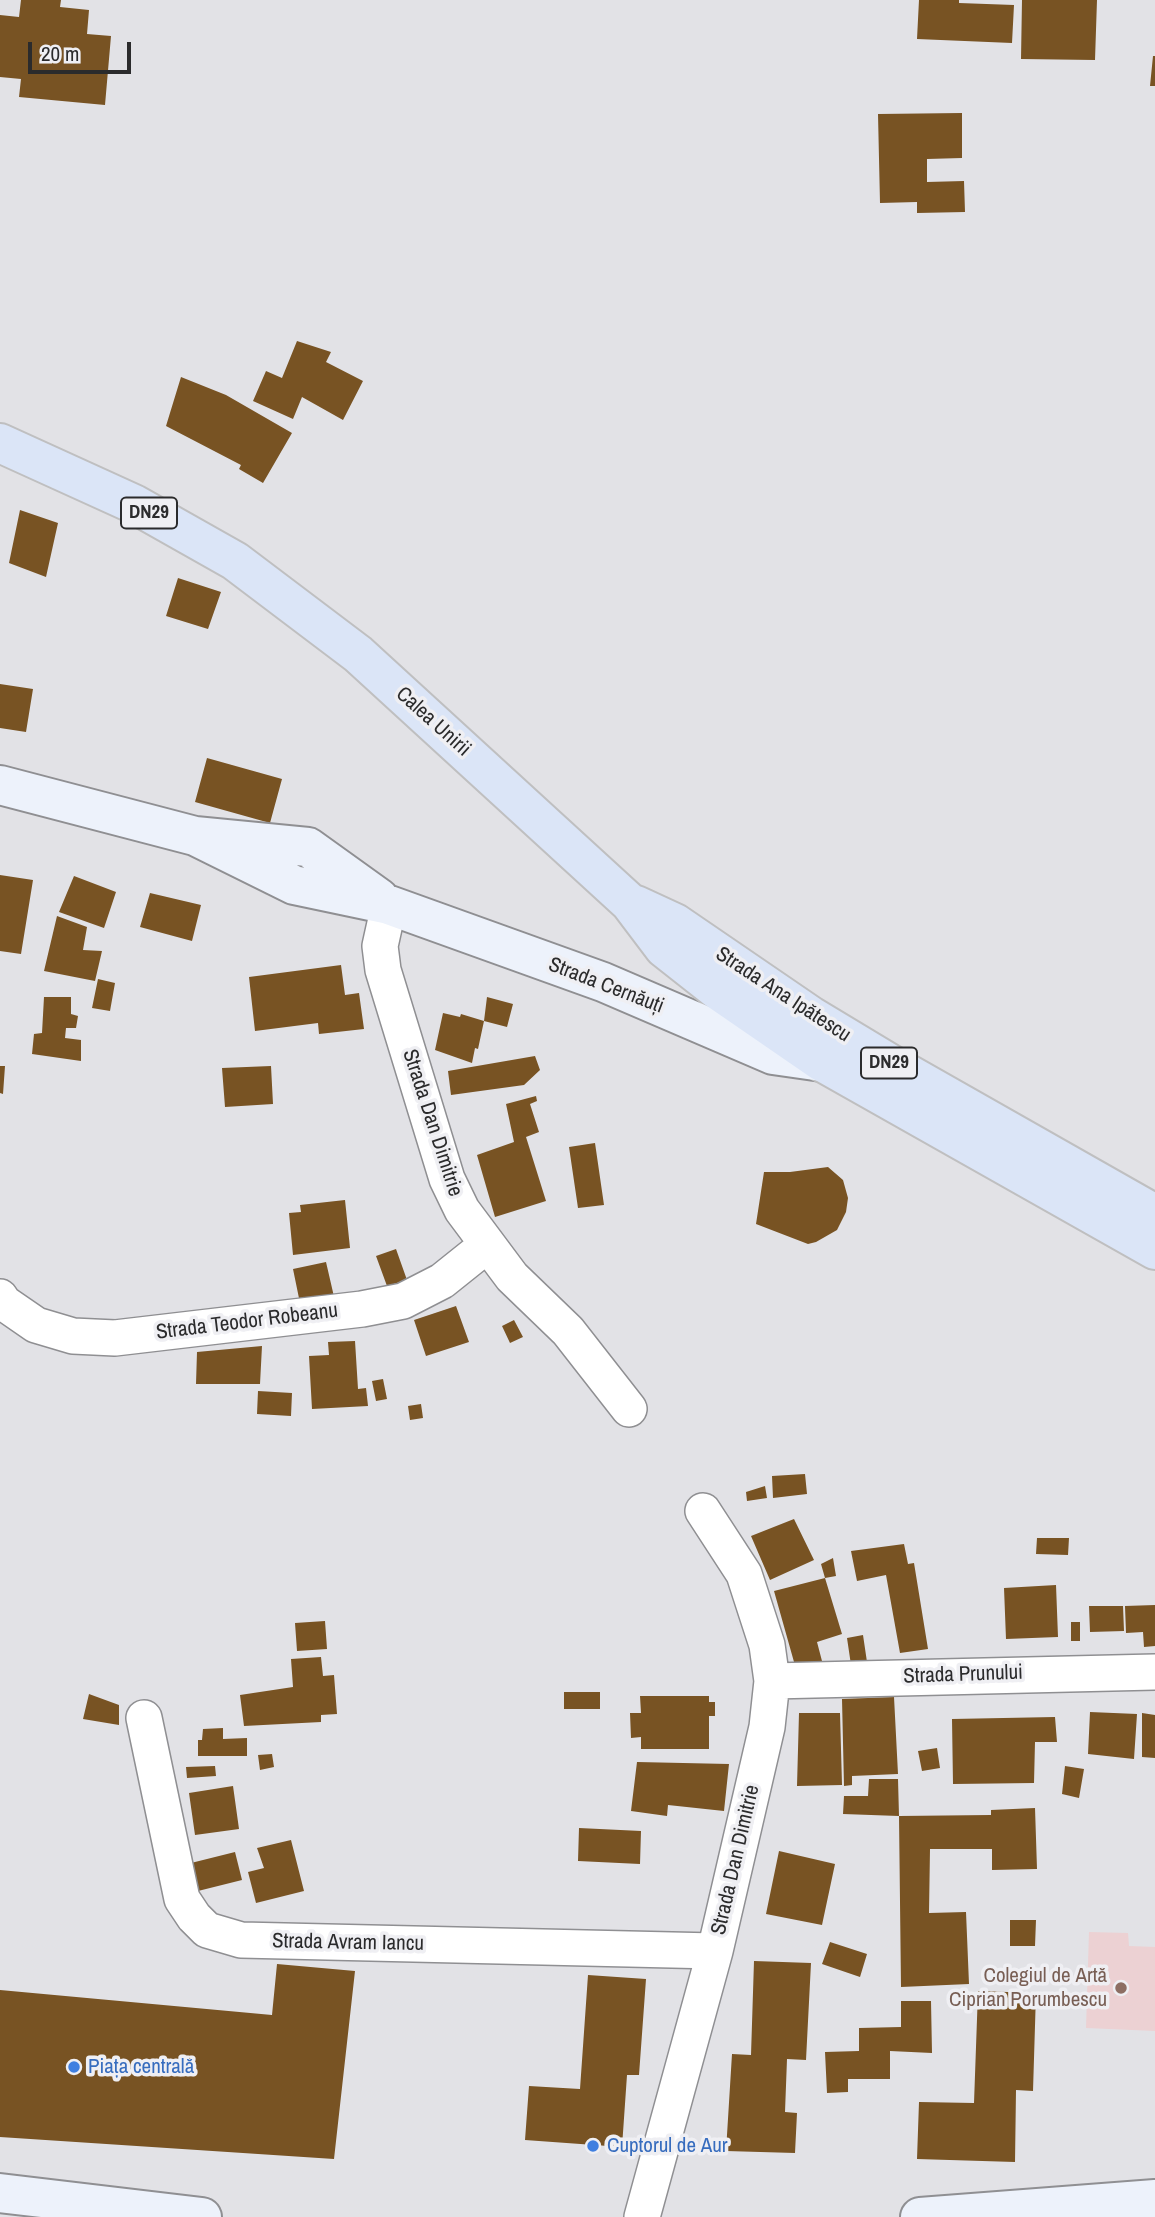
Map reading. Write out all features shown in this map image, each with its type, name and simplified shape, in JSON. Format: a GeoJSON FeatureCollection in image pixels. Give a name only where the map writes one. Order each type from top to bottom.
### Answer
{"type":"FeatureCollection","features":[{"type":"Feature","properties":{"kind":"main road","name":"Calea Unirii"},"geometry":{"type":"LineString","coordinates":[[0,443],[134,504],[235,561],[268,584],[358,654],[631,903],[664,948],[716,989],[822,1062]]}},
{"type":"Feature","properties":{"kind":"main road","name":"Strada Ana Ipătescu"},"geometry":{"type":"LineString","coordinates":[[631,903],[675,923],[811,1016],[889,1063],[1155,1214]]}},
{"type":"Feature","properties":{"kind":"main road","name":"Strada Ana Ipătescu"},"geometry":{"type":"LineString","coordinates":[[822,1062],[1155,1250]]}},
{"type":"Feature","properties":{"kind":"street","name":"Strada Cernăuți"},"geometry":{"type":"LineString","coordinates":[[0,785],[195,836],[308,847],[389,905],[603,982],[774,1055],[822,1062]]}},
{"type":"Feature","properties":{"kind":"street","name":"Strada Dan Dimitrie"},"geometry":{"type":"LineString","coordinates":[[389,905],[380,946],[383,970],[447,1179],[462,1210],[512,1277],[568,1331],[629,1409]]}},
{"type":"Feature","properties":{"kind":"street","name":"Strada Teodor Robeanu"},"geometry":{"type":"LineString","coordinates":[[0,1297],[4,1303],[36,1325],[73,1336],[115,1338],[362,1309],[402,1301],[442,1281],[487,1245]]}},
{"type":"Feature","properties":{"kind":"street","name":"Strada Dan Dimitrie"},"geometry":{"type":"LineString","coordinates":[[642,2217],[715,1951],[767,1727],[772,1681],[767,1644],[744,1574],[703,1511]]}},
{"type":"Feature","properties":{"kind":"street","name":"Strada Prunului"},"geometry":{"type":"LineString","coordinates":[[772,1681],[1155,1672]]}},
{"type":"Feature","properties":{"kind":"street","name":"Strada Avram Iancu"},"geometry":{"type":"LineString","coordinates":[[144,1718],[182,1899],[207,1930],[242,1940],[715,1951]]}},
{"type":"Feature","properties":{"kind":"street"},"geometry":{"type":"LineString","coordinates":[[0,2193],[202,2217]]}},
{"type":"Feature","properties":{"kind":"street"},"geometry":{"type":"LineString","coordinates":[[920,2217],[1090,2211],[1155,2199]]}},
{"type":"Feature","properties":{"kind":"shaded area","name":"Colegiul de Artă Ciprian Porumbescu"},"geometry":{"type":"Polygon","coordinates":[[[1089,1932],[1128,1933],[1129,1946],[1155,1947],[1155,2031],[1086,2028],[1089,1932]]]}},
{"type":"Feature","properties":{"kind":"building"},"geometry":{"type":"Polygon","coordinates":[[[21,0],[61,0],[60,7],[89,10],[87,34],[111,36],[105,105],[19,97],[21,79],[0,77],[0,15],[19,17],[21,0]]]}},
{"type":"Feature","properties":{"kind":"building"},"geometry":{"type":"Polygon","coordinates":[[[919,0],[959,0],[959,3],[1014,5],[1012,43],[917,39],[919,0]]]}},
{"type":"Feature","properties":{"kind":"building"},"geometry":{"type":"Polygon","coordinates":[[[1022,0],[1097,0],[1095,60],[1021,59],[1022,0]]]}},
{"type":"Feature","properties":{"kind":"building"},"geometry":{"type":"Polygon","coordinates":[[[1153,56],[1155,86],[1150,86],[1153,56]]]}},
{"type":"Feature","properties":{"kind":"building"},"geometry":{"type":"Polygon","coordinates":[[[962,113],[962,158],[927,159],[927,182],[964,181],[965,212],[917,213],[917,202],[880,203],[878,114],[962,113]]]}},
{"type":"Feature","properties":{"kind":"building"},"geometry":{"type":"Polygon","coordinates":[[[297,341],[331,352],[326,362],[363,381],[343,420],[302,397],[293,419],[253,401],[266,371],[282,378],[297,341]]]}},
{"type":"Feature","properties":{"kind":"building"},"geometry":{"type":"Polygon","coordinates":[[[181,377],[226,395],[292,433],[263,483],[239,469],[241,465],[166,426],[181,377]]]}},
{"type":"Feature","properties":{"kind":"building"},"geometry":{"type":"Polygon","coordinates":[[[20,510],[58,523],[46,577],[9,563],[20,510]]]}},
{"type":"Feature","properties":{"kind":"building"},"geometry":{"type":"Polygon","coordinates":[[[178,578],[221,592],[208,629],[166,616],[178,578]]]}},
{"type":"Feature","properties":{"kind":"building"},"geometry":{"type":"Polygon","coordinates":[[[0,684],[33,689],[26,732],[0,728],[0,684]]]}},
{"type":"Feature","properties":{"kind":"building"},"geometry":{"type":"Polygon","coordinates":[[[207,758],[282,779],[270,823],[195,802],[207,758]]]}},
{"type":"Feature","properties":{"kind":"building"},"geometry":{"type":"Polygon","coordinates":[[[0,875],[33,880],[21,954],[0,951],[0,875]]]}},
{"type":"Feature","properties":{"kind":"building"},"geometry":{"type":"Polygon","coordinates":[[[74,876],[116,892],[104,928],[59,912],[74,876]]]}},
{"type":"Feature","properties":{"kind":"building"},"geometry":{"type":"Polygon","coordinates":[[[150,893],[201,905],[192,941],[140,927],[150,893]]]}},
{"type":"Feature","properties":{"kind":"building"},"geometry":{"type":"Polygon","coordinates":[[[57,916],[87,927],[83,950],[102,951],[95,981],[44,971],[57,916]]]}},
{"type":"Feature","properties":{"kind":"building"},"geometry":{"type":"Polygon","coordinates":[[[341,965],[345,995],[359,993],[364,1029],[319,1034],[318,1023],[255,1031],[249,977],[341,965]]]}},
{"type":"Feature","properties":{"kind":"building"},"geometry":{"type":"Polygon","coordinates":[[[98,979],[115,983],[110,1011],[92,1008],[98,979]]]}},
{"type":"Feature","properties":{"kind":"building"},"geometry":{"type":"Polygon","coordinates":[[[44,997],[71,997],[71,1014],[78,1016],[76,1028],[66,1028],[65,1038],[81,1040],[81,1061],[32,1054],[34,1034],[42,1033],[44,997]]]}},
{"type":"Feature","properties":{"kind":"building"},"geometry":{"type":"Polygon","coordinates":[[[487,997],[513,1004],[507,1027],[484,1021],[487,997]]]}},
{"type":"Feature","properties":{"kind":"building"},"geometry":{"type":"Polygon","coordinates":[[[443,1013],[460,1017],[461,1014],[484,1021],[472,1063],[435,1050],[443,1013]]]}},
{"type":"Feature","properties":{"kind":"building"},"geometry":{"type":"Polygon","coordinates":[[[535,1056],[540,1070],[524,1085],[451,1095],[448,1071],[535,1056]]]}},
{"type":"Feature","properties":{"kind":"building"},"geometry":{"type":"Polygon","coordinates":[[[0,1066],[5,1066],[3,1094],[0,1093],[0,1066]]]}},
{"type":"Feature","properties":{"kind":"building"},"geometry":{"type":"Polygon","coordinates":[[[271,1066],[273,1104],[225,1107],[222,1068],[271,1066]]]}},
{"type":"Feature","properties":{"kind":"building"},"geometry":{"type":"Polygon","coordinates":[[[536,1096],[537,1101],[530,1104],[539,1132],[526,1137],[546,1201],[495,1217],[477,1155],[514,1142],[506,1104],[536,1096]]]}},
{"type":"Feature","properties":{"kind":"building"},"geometry":{"type":"Polygon","coordinates":[[[595,1143],[604,1205],[578,1208],[569,1147],[595,1143]]]}},
{"type":"Feature","properties":{"kind":"building"},"geometry":{"type":"Polygon","coordinates":[[[828,1167],[843,1180],[848,1198],[846,1212],[837,1230],[808,1244],[756,1224],[764,1172],[828,1167]]]}},
{"type":"Feature","properties":{"kind":"building"},"geometry":{"type":"Polygon","coordinates":[[[345,1200],[350,1248],[293,1255],[289,1213],[301,1212],[300,1205],[345,1200]]]}},
{"type":"Feature","properties":{"kind":"building"},"geometry":{"type":"Polygon","coordinates":[[[396,1249],[407,1280],[387,1286],[376,1256],[396,1249]]]}},
{"type":"Feature","properties":{"kind":"building"},"geometry":{"type":"Polygon","coordinates":[[[326,1262],[335,1301],[301,1308],[293,1269],[326,1262]]]}},
{"type":"Feature","properties":{"kind":"building"},"geometry":{"type":"Polygon","coordinates":[[[456,1306],[469,1342],[426,1356],[414,1320],[456,1306]]]}},
{"type":"Feature","properties":{"kind":"building"},"geometry":{"type":"Polygon","coordinates":[[[514,1320],[523,1337],[510,1343],[502,1326],[514,1320]]]}},
{"type":"Feature","properties":{"kind":"building"},"geometry":{"type":"Polygon","coordinates":[[[355,1341],[358,1389],[366,1388],[368,1406],[312,1409],[309,1356],[329,1355],[328,1342],[355,1341]]]}},
{"type":"Feature","properties":{"kind":"building"},"geometry":{"type":"Polygon","coordinates":[[[262,1346],[260,1384],[196,1384],[197,1352],[262,1346]]]}},
{"type":"Feature","properties":{"kind":"building"},"geometry":{"type":"Polygon","coordinates":[[[383,1379],[387,1399],[376,1401],[372,1381],[383,1379]]]}},
{"type":"Feature","properties":{"kind":"building"},"geometry":{"type":"Polygon","coordinates":[[[258,1391],[292,1393],[291,1416],[257,1414],[258,1391]]]}},
{"type":"Feature","properties":{"kind":"building"},"geometry":{"type":"Polygon","coordinates":[[[421,1404],[423,1418],[410,1420],[408,1406],[421,1404]]]}},
{"type":"Feature","properties":{"kind":"building"},"geometry":{"type":"Polygon","coordinates":[[[805,1474],[807,1494],[773,1498],[772,1476],[805,1474]]]}},
{"type":"Feature","properties":{"kind":"building"},"geometry":{"type":"Polygon","coordinates":[[[765,1486],[767,1498],[747,1501],[746,1492],[765,1486]]]}},
{"type":"Feature","properties":{"kind":"building"},"geometry":{"type":"Polygon","coordinates":[[[794,1519],[814,1560],[770,1580],[751,1536],[794,1519]]]}},
{"type":"Feature","properties":{"kind":"building"},"geometry":{"type":"Polygon","coordinates":[[[1037,1538],[1069,1538],[1068,1555],[1036,1554],[1037,1538]]]}},
{"type":"Feature","properties":{"kind":"building"},"geometry":{"type":"Polygon","coordinates":[[[904,1544],[908,1564],[914,1563],[928,1649],[900,1653],[886,1575],[857,1581],[851,1551],[904,1544]]]}},
{"type":"Feature","properties":{"kind":"building"},"geometry":{"type":"Polygon","coordinates":[[[833,1558],[836,1576],[825,1578],[821,1564],[833,1558]]]}},
{"type":"Feature","properties":{"kind":"building"},"geometry":{"type":"Polygon","coordinates":[[[825,1578],[842,1634],[817,1642],[822,1661],[796,1669],[774,1591],[825,1578]]]}},
{"type":"Feature","properties":{"kind":"building"},"geometry":{"type":"Polygon","coordinates":[[[1056,1585],[1058,1637],[1006,1639],[1004,1588],[1056,1585]]]}},
{"type":"Feature","properties":{"kind":"building"},"geometry":{"type":"Polygon","coordinates":[[[1155,1605],[1155,1646],[1144,1647],[1143,1632],[1126,1633],[1125,1606],[1155,1605]]]}},
{"type":"Feature","properties":{"kind":"building"},"geometry":{"type":"Polygon","coordinates":[[[1089,1606],[1123,1606],[1124,1631],[1090,1632],[1089,1606]]]}},
{"type":"Feature","properties":{"kind":"building"},"geometry":{"type":"Polygon","coordinates":[[[325,1621],[327,1649],[297,1651],[295,1623],[325,1621]]]}},
{"type":"Feature","properties":{"kind":"building"},"geometry":{"type":"Polygon","coordinates":[[[1071,1622],[1080,1622],[1080,1641],[1071,1641],[1071,1622]]]}},
{"type":"Feature","properties":{"kind":"building"},"geometry":{"type":"Polygon","coordinates":[[[863,1635],[867,1662],[851,1665],[847,1638],[863,1635]]]}},
{"type":"Feature","properties":{"kind":"building"},"geometry":{"type":"Polygon","coordinates":[[[321,1657],[323,1676],[334,1675],[337,1714],[321,1715],[321,1722],[244,1726],[240,1695],[293,1687],[291,1659],[321,1657]]]}},
{"type":"Feature","properties":{"kind":"building"},"geometry":{"type":"Polygon","coordinates":[[[564,1692],[600,1692],[600,1709],[564,1709],[564,1692]]]}},
{"type":"Feature","properties":{"kind":"building"},"geometry":{"type":"Polygon","coordinates":[[[89,1694],[119,1705],[119,1725],[83,1719],[89,1694]]]}},
{"type":"Feature","properties":{"kind":"building"},"geometry":{"type":"Polygon","coordinates":[[[640,1696],[709,1696],[709,1702],[715,1702],[715,1716],[709,1716],[709,1749],[641,1749],[641,1737],[631,1738],[630,1713],[641,1713],[640,1696]]]}},
{"type":"Feature","properties":{"kind":"building"},"geometry":{"type":"Polygon","coordinates":[[[894,1697],[898,1774],[852,1776],[852,1785],[844,1786],[842,1699],[894,1697]]]}},
{"type":"Feature","properties":{"kind":"building"},"geometry":{"type":"Polygon","coordinates":[[[1090,1712],[1137,1714],[1134,1759],[1088,1754],[1090,1712]]]}},
{"type":"Feature","properties":{"kind":"building"},"geometry":{"type":"Polygon","coordinates":[[[799,1713],[840,1713],[842,1785],[797,1786],[799,1713]]]}},
{"type":"Feature","properties":{"kind":"building"},"geometry":{"type":"Polygon","coordinates":[[[1142,1713],[1155,1715],[1155,1758],[1142,1757],[1142,1713]]]}},
{"type":"Feature","properties":{"kind":"building"},"geometry":{"type":"Polygon","coordinates":[[[1055,1717],[1057,1742],[1035,1742],[1034,1783],[953,1784],[952,1719],[1055,1717]]]}},
{"type":"Feature","properties":{"kind":"building"},"geometry":{"type":"Polygon","coordinates":[[[223,1728],[223,1739],[247,1738],[247,1756],[198,1756],[198,1740],[202,1740],[203,1729],[223,1728]]]}},
{"type":"Feature","properties":{"kind":"building"},"geometry":{"type":"Polygon","coordinates":[[[937,1748],[940,1768],[922,1771],[918,1751],[937,1748]]]}},
{"type":"Feature","properties":{"kind":"building"},"geometry":{"type":"Polygon","coordinates":[[[272,1754],[274,1767],[260,1770],[258,1755],[272,1754]]]}},
{"type":"Feature","properties":{"kind":"building"},"geometry":{"type":"Polygon","coordinates":[[[637,1762],[729,1764],[724,1811],[668,1805],[667,1816],[631,1811],[637,1762]]]}},
{"type":"Feature","properties":{"kind":"building"},"geometry":{"type":"Polygon","coordinates":[[[215,1766],[216,1776],[187,1778],[186,1767],[215,1766]]]}},
{"type":"Feature","properties":{"kind":"building"},"geometry":{"type":"Polygon","coordinates":[[[1065,1766],[1084,1769],[1079,1798],[1062,1794],[1065,1766]]]}},
{"type":"Feature","properties":{"kind":"building"},"geometry":{"type":"Polygon","coordinates":[[[869,1779],[898,1779],[899,1816],[843,1814],[844,1796],[868,1796],[869,1779]]]}},
{"type":"Feature","properties":{"kind":"building"},"geometry":{"type":"Polygon","coordinates":[[[233,1786],[239,1829],[195,1835],[189,1793],[233,1786]]]}},
{"type":"Feature","properties":{"kind":"building"},"geometry":{"type":"Polygon","coordinates":[[[1035,1808],[1037,1869],[992,1870],[992,1849],[930,1849],[929,1913],[966,1912],[969,1984],[901,1987],[899,1816],[991,1815],[991,1810],[1035,1808]]]}},
{"type":"Feature","properties":{"kind":"building"},"geometry":{"type":"Polygon","coordinates":[[[579,1828],[641,1831],[640,1864],[578,1861],[579,1828]]]}},
{"type":"Feature","properties":{"kind":"building"},"geometry":{"type":"Polygon","coordinates":[[[291,1840],[304,1891],[256,1903],[248,1872],[264,1868],[257,1848],[291,1840]]]}},
{"type":"Feature","properties":{"kind":"building"},"geometry":{"type":"Polygon","coordinates":[[[779,1851],[835,1864],[822,1925],[766,1914],[779,1851]]]}},
{"type":"Feature","properties":{"kind":"building"},"geometry":{"type":"Polygon","coordinates":[[[235,1852],[242,1880],[198,1891],[191,1863],[235,1852]]]}},
{"type":"Feature","properties":{"kind":"building"},"geometry":{"type":"Polygon","coordinates":[[[1010,1920],[1036,1920],[1035,1946],[1010,1946],[1010,1920]]]}},
{"type":"Feature","properties":{"kind":"building"},"geometry":{"type":"Polygon","coordinates":[[[830,1942],[867,1954],[860,1977],[822,1964],[830,1942]]]}},
{"type":"Feature","properties":{"kind":"building"},"geometry":{"type":"Polygon","coordinates":[[[754,1961],[811,1963],[806,2060],[787,2059],[785,2112],[797,2113],[795,2153],[726,2151],[732,2054],[751,2055],[754,1961]]]}},
{"type":"Feature","properties":{"kind":"building"},"geometry":{"type":"Polygon","coordinates":[[[277,1964],[355,1971],[334,2159],[0,2137],[0,1990],[272,2015],[277,1964]]]}},
{"type":"Feature","properties":{"kind":"building"},"geometry":{"type":"Polygon","coordinates":[[[588,1975],[646,1979],[639,2075],[627,2075],[622,2147],[525,2140],[529,2086],[580,2089],[588,1975]]]}},
{"type":"Feature","properties":{"kind":"building"},"geometry":{"type":"Polygon","coordinates":[[[978,1991],[1036,1993],[1033,2091],[1016,2090],[1015,2162],[917,2159],[919,2102],[974,2103],[978,1991]]]}},
{"type":"Feature","properties":{"kind":"building"},"geometry":{"type":"Polygon","coordinates":[[[901,2001],[931,2001],[932,2053],[890,2051],[890,2079],[848,2079],[848,2092],[827,2093],[825,2052],[859,2051],[859,2028],[901,2027],[901,2001]]]}},
{"type":"Feature","properties":{"kind":"place","name":"Colegiul de Artă Ciprian Porumbescu"},"geometry":{"type":"Point","coordinates":[1121,1988]}},
{"type":"Feature","properties":{"kind":"place","name":"Piața centrală"},"geometry":{"type":"Point","coordinates":[74,2067]}},
{"type":"Feature","properties":{"kind":"place","name":"Cuptorul de Aur"},"geometry":{"type":"Point","coordinates":[593,2146]}}]}
